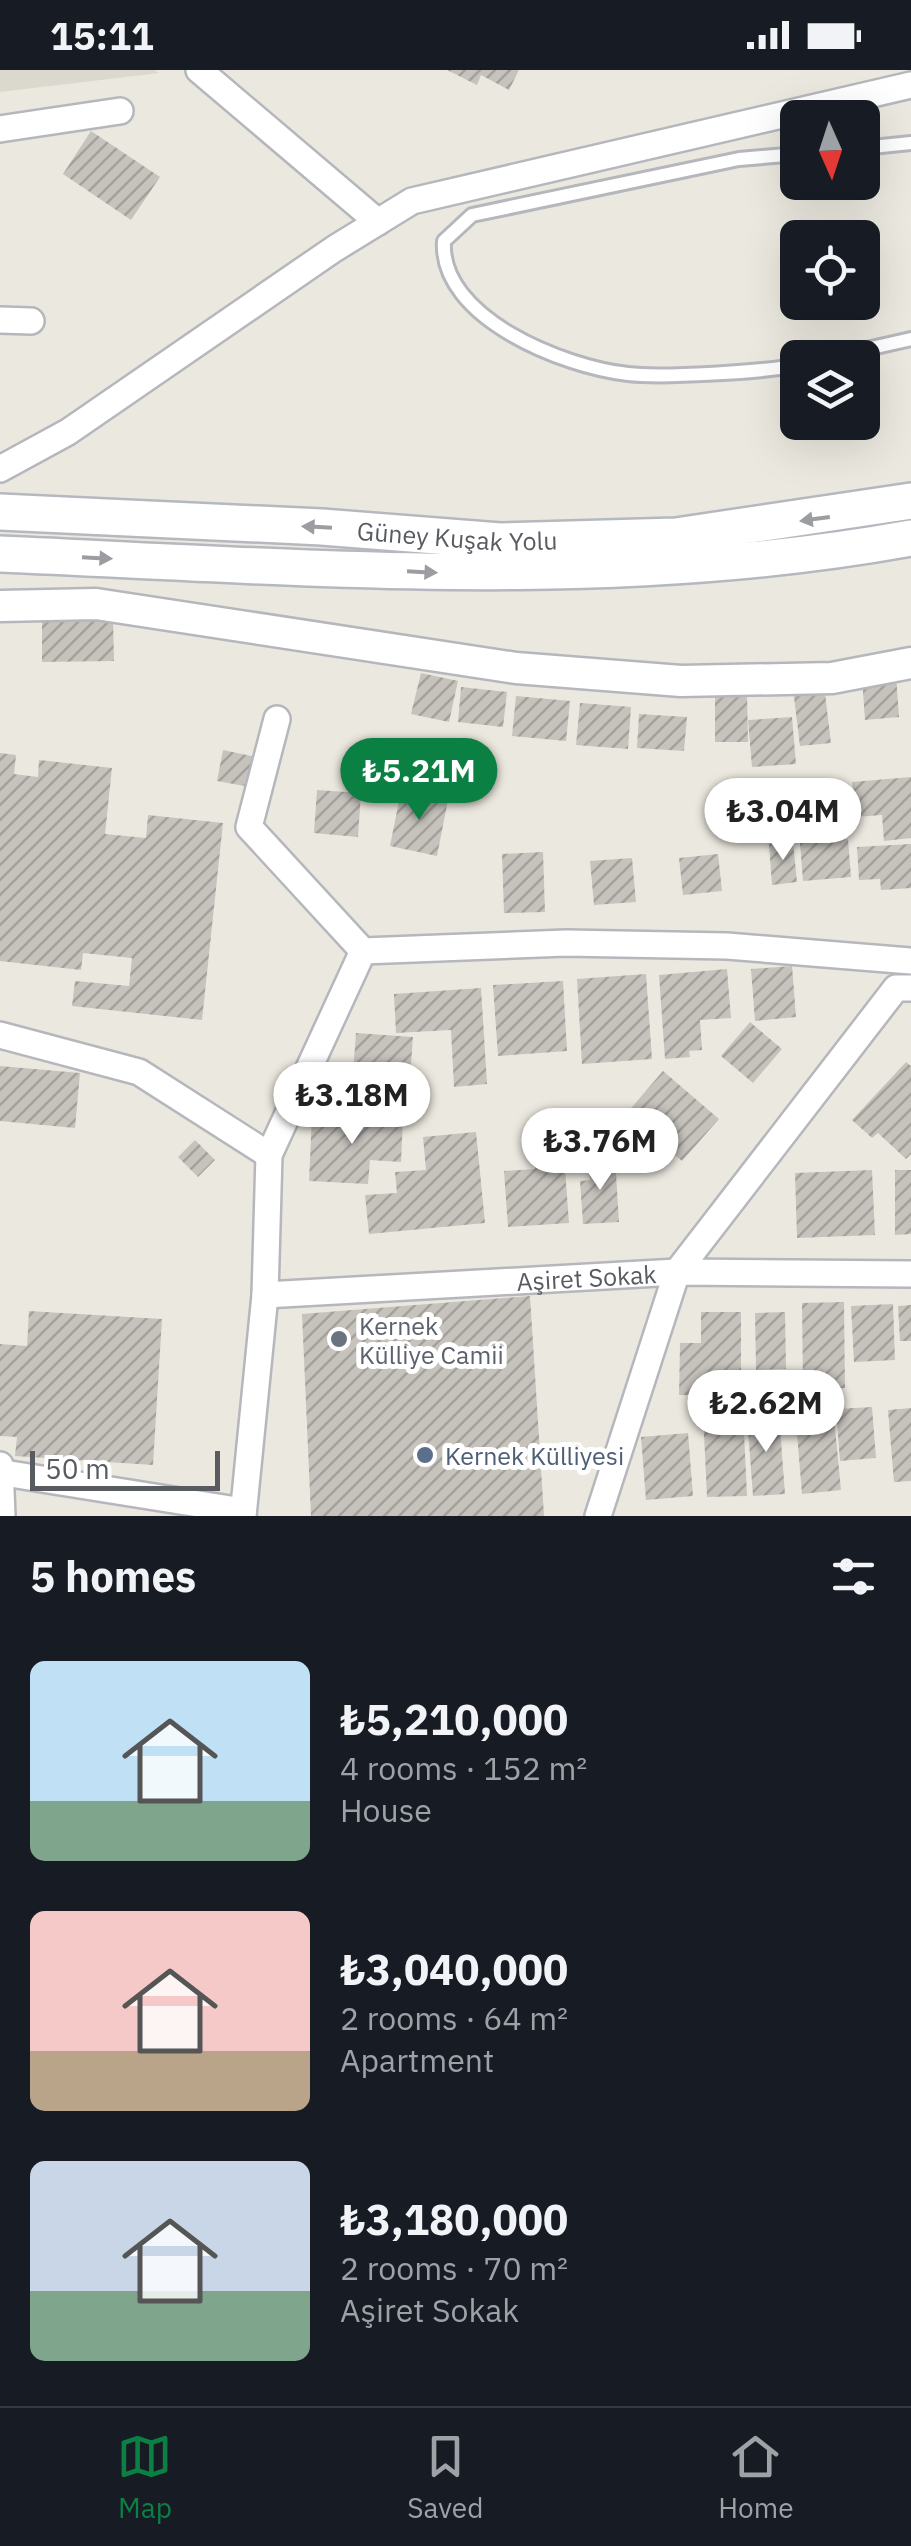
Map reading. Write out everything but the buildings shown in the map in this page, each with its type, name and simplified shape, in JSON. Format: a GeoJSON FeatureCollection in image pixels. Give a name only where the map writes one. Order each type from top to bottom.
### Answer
{"type":"FeatureCollection","features":[{"type":"Feature","properties":{"kind":"main road","name":"Güney Kuşak Yolu"},"geometry":{"type":"LineString","coordinates":[[0,512],[322,527],[500,541],[676,536],[911,502]]}},
{"type":"Feature","properties":{"kind":"main road","name":"Güney Kuşak Yolu"},"geometry":{"type":"LineString","coordinates":[[0,554],[441,573],[626,570],[828,553],[911,538]]}},
{"type":"Feature","properties":{"kind":"street"},"geometry":{"type":"LineString","coordinates":[[199,70],[378,222]]}},
{"type":"Feature","properties":{"kind":"street"},"geometry":{"type":"LineString","coordinates":[[0,469],[68,432],[412,201],[911,85]]}},
{"type":"Feature","properties":{"kind":"street"},"geometry":{"type":"LineString","coordinates":[[0,129],[120,111]]}},
{"type":"Feature","properties":{"kind":"street"},"geometry":{"type":"LineString","coordinates":[[0,320],[31,322]]}},
{"type":"Feature","properties":{"kind":"street"},"geometry":{"type":"LineString","coordinates":[[0,606],[96,604],[516,668],[681,681],[796,681],[911,663]]}},
{"type":"Feature","properties":{"kind":"street"},"geometry":{"type":"LineString","coordinates":[[278,718],[250,828],[363,951],[566,942],[727,946],[911,962],[903,988],[677,1272],[598,1516]]}},
{"type":"Feature","properties":{"kind":"street"},"geometry":{"type":"LineString","coordinates":[[2,1516],[2,1469],[243,1514],[264,1295],[269,1155],[363,951]]}},
{"type":"Feature","properties":{"kind":"street"},"geometry":{"type":"LineString","coordinates":[[0,1035],[139,1072],[269,1155]]}},
{"type":"Feature","properties":{"kind":"street","name":"Aşiret Sokak"},"geometry":{"type":"LineString","coordinates":[[264,1295],[677,1272],[911,1274]]}},
{"type":"Feature","properties":{"kind":"lane"},"geometry":{"type":"LineString","coordinates":[[880,146],[911,143]]}},
{"type":"Feature","properties":{"kind":"lane"},"geometry":{"type":"LineString","coordinates":[[780,156],[739,160],[472,215],[444,241],[442,261],[452,284],[488,322],[563,358],[629,375],[780,366]]}},
{"type":"Feature","properties":{"kind":"lane"},"geometry":{"type":"LineString","coordinates":[[880,346],[911,339]]}},
{"type":"Feature","properties":{"kind":"shaded area"},"geometry":{"type":"Polygon","coordinates":[[[0,70],[155,70],[159,73],[0,92],[0,70]]]}},
{"type":"Feature","properties":{"kind":"place","name":"Kernek Külliye Camii"},"geometry":{"type":"Point","coordinates":[339,1339]}},
{"type":"Feature","properties":{"kind":"place","name":"Kernek Külliyesi"},"geometry":{"type":"Point","coordinates":[425,1455]}}]}
